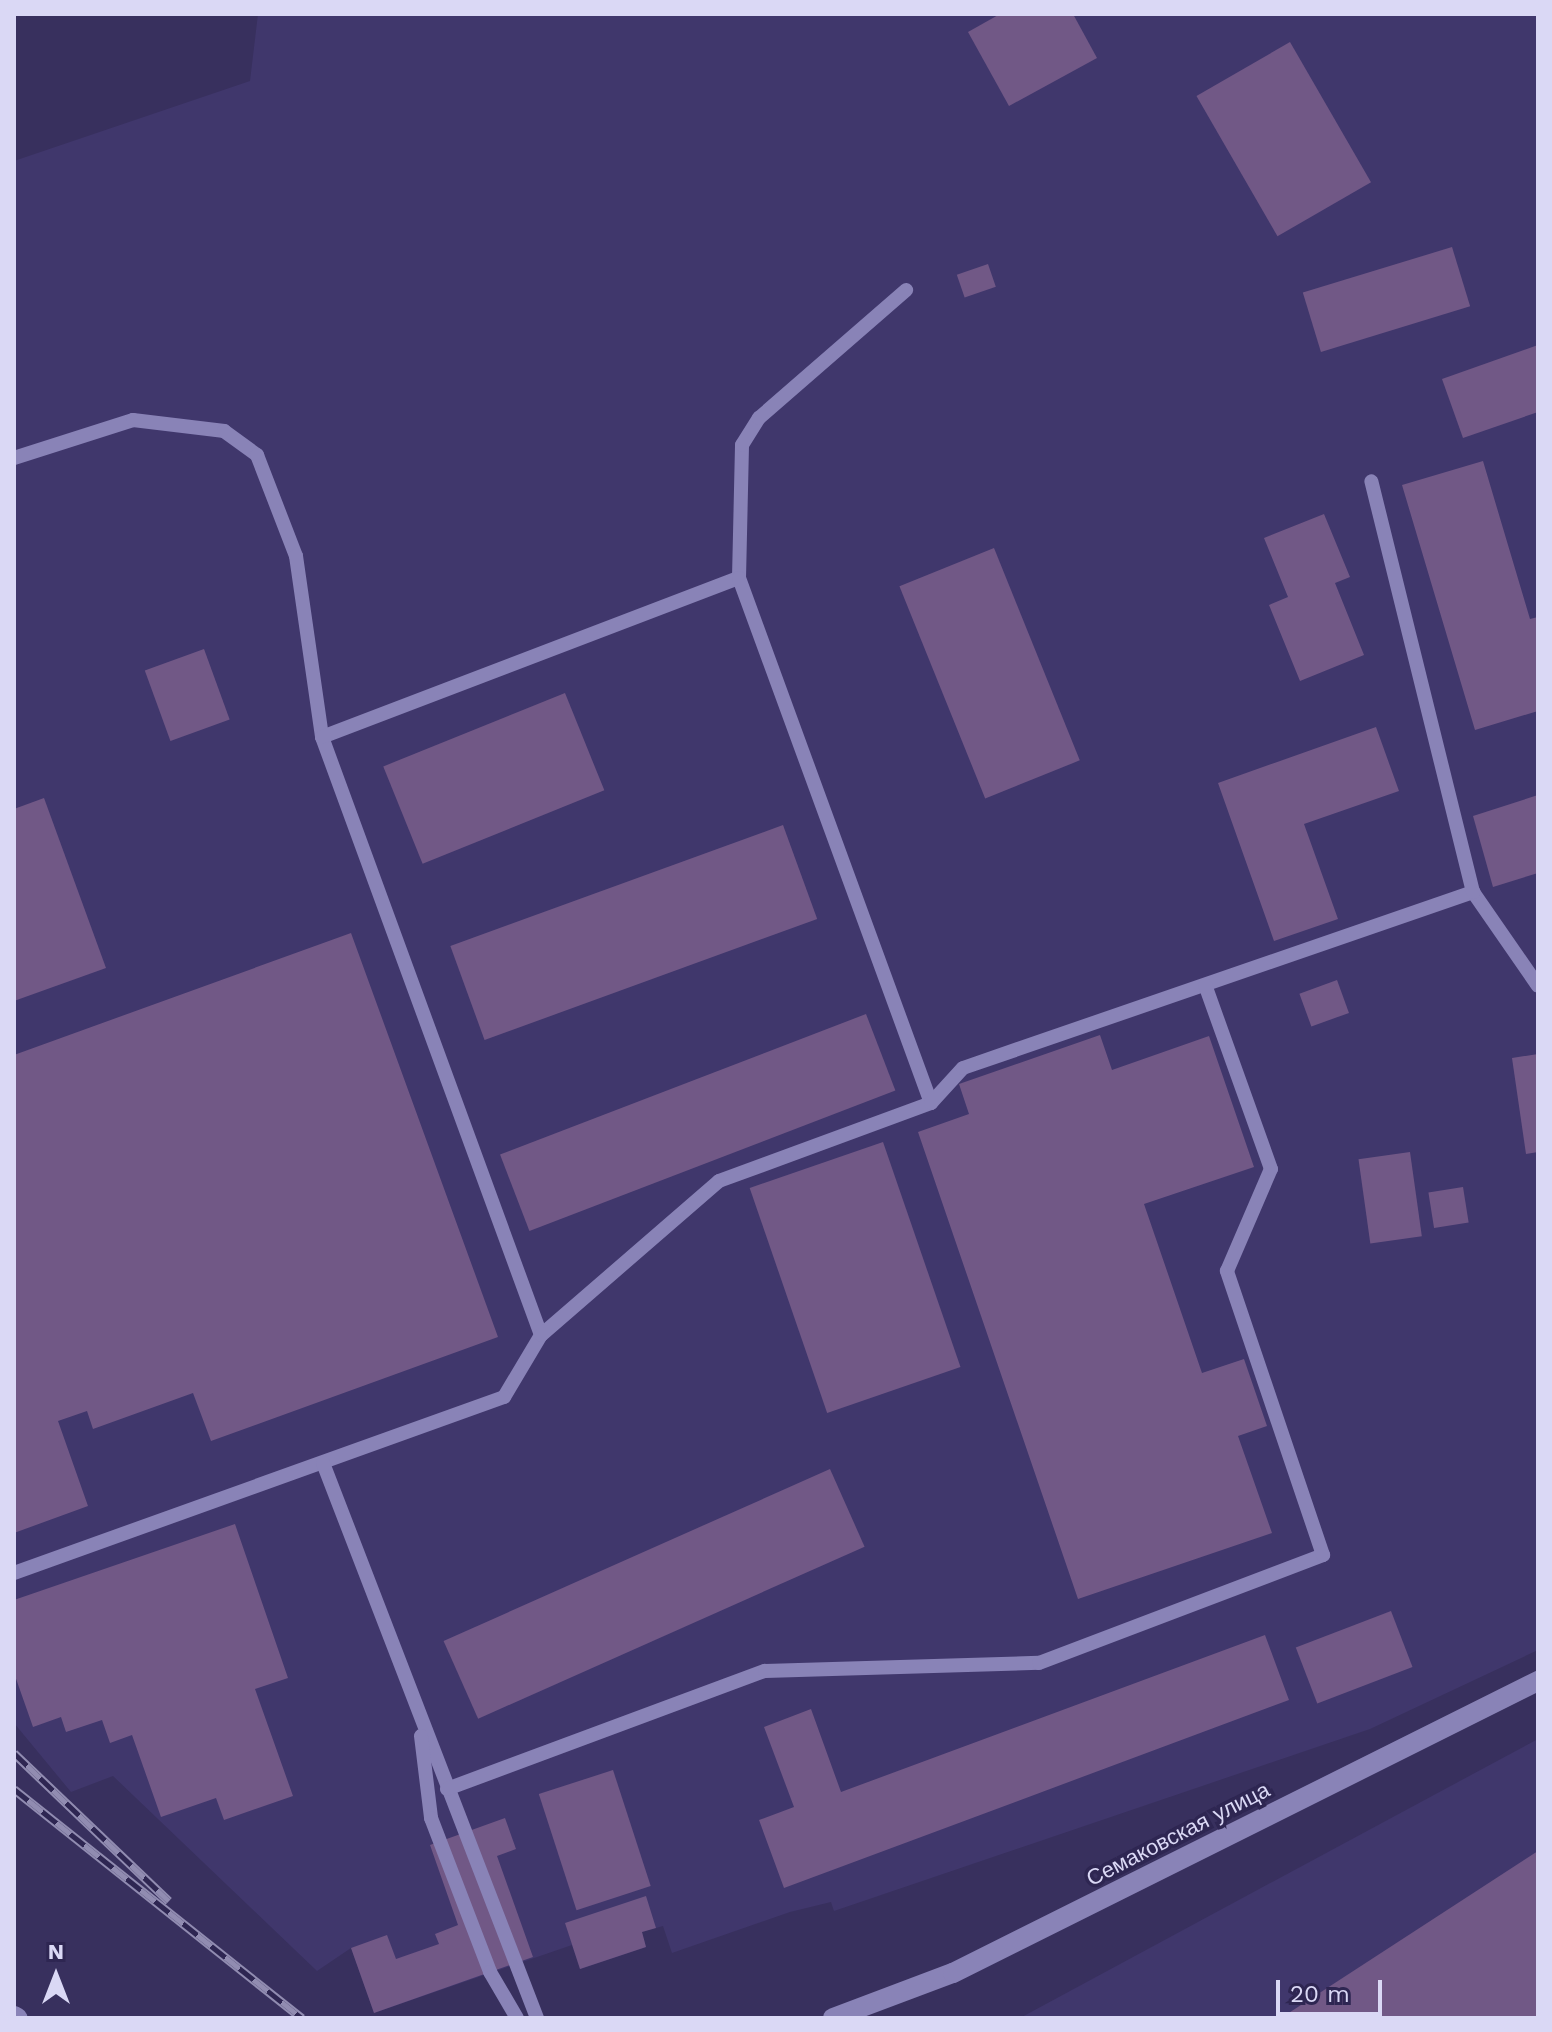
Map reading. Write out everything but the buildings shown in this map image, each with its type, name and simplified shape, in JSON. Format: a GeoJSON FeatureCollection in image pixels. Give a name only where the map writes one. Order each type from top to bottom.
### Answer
{"type":"FeatureCollection","features":[{"type":"Feature","properties":{"kind":"street","name":"Семаковская улица"},"geometry":{"type":"LineString","coordinates":[[833,2018],[953,1973],[1538,1681]]}},
{"type":"Feature","properties":{"kind":"lane"},"geometry":{"type":"LineString","coordinates":[[906,290],[759,418],[742,445],[739,578],[931,1103]]}},
{"type":"Feature","properties":{"kind":"lane"},"geometry":{"type":"LineString","coordinates":[[14,458],[133,420],[224,431],[257,455],[296,556],[322,737],[541,1335]]}},
{"type":"Feature","properties":{"kind":"lane"},"geometry":{"type":"LineString","coordinates":[[1371,481],[1473,892],[1538,986]]}},
{"type":"Feature","properties":{"kind":"lane"},"geometry":{"type":"LineString","coordinates":[[322,737],[739,578]]}},
{"type":"Feature","properties":{"kind":"lane"},"geometry":{"type":"LineString","coordinates":[[14,1573],[504,1397],[541,1335],[719,1181],[931,1103],[963,1068],[1473,892]]}},
{"type":"Feature","properties":{"kind":"lane"},"geometry":{"type":"LineString","coordinates":[[447,1789],[765,1671],[1039,1663],[1323,1555],[1227,1271],[1271,1169],[1205,985]]}},
{"type":"Feature","properties":{"kind":"lane"},"geometry":{"type":"LineString","coordinates":[[323,1463],[421,1724],[537,2018]]}},
{"type":"Feature","properties":{"kind":"lane"},"geometry":{"type":"LineString","coordinates":[[421,1724],[431,1818],[490,1972],[517,2018]]}},
{"type":"Feature","properties":{"kind":"shaded area"},"geometry":{"type":"Polygon","coordinates":[[[258,14],[1538,14],[1538,1650],[1370,1729],[834,1911],[831,1902],[790,1912],[672,1953],[663,1926],[642,1932],[646,1947],[580,1969],[572,1945],[374,2013],[351,1948],[317,1971],[113,1776],[71,1792],[14,1723],[14,161],[250,81],[258,14]]]}},
{"type":"Feature","properties":{"kind":"shaded area"},"geometry":{"type":"Polygon","coordinates":[[[1538,1739],[1538,2018],[1020,2018],[1261,1888],[1538,1739]]]}},
{"type":"Feature","properties":{"kind":"railway"},"geometry":{"type":"LineString","coordinates":[[14,1753],[169,1901]]}},
{"type":"Feature","properties":{"kind":"railway"},"geometry":{"type":"LineString","coordinates":[[14,1789],[302,2018]]}}]}
